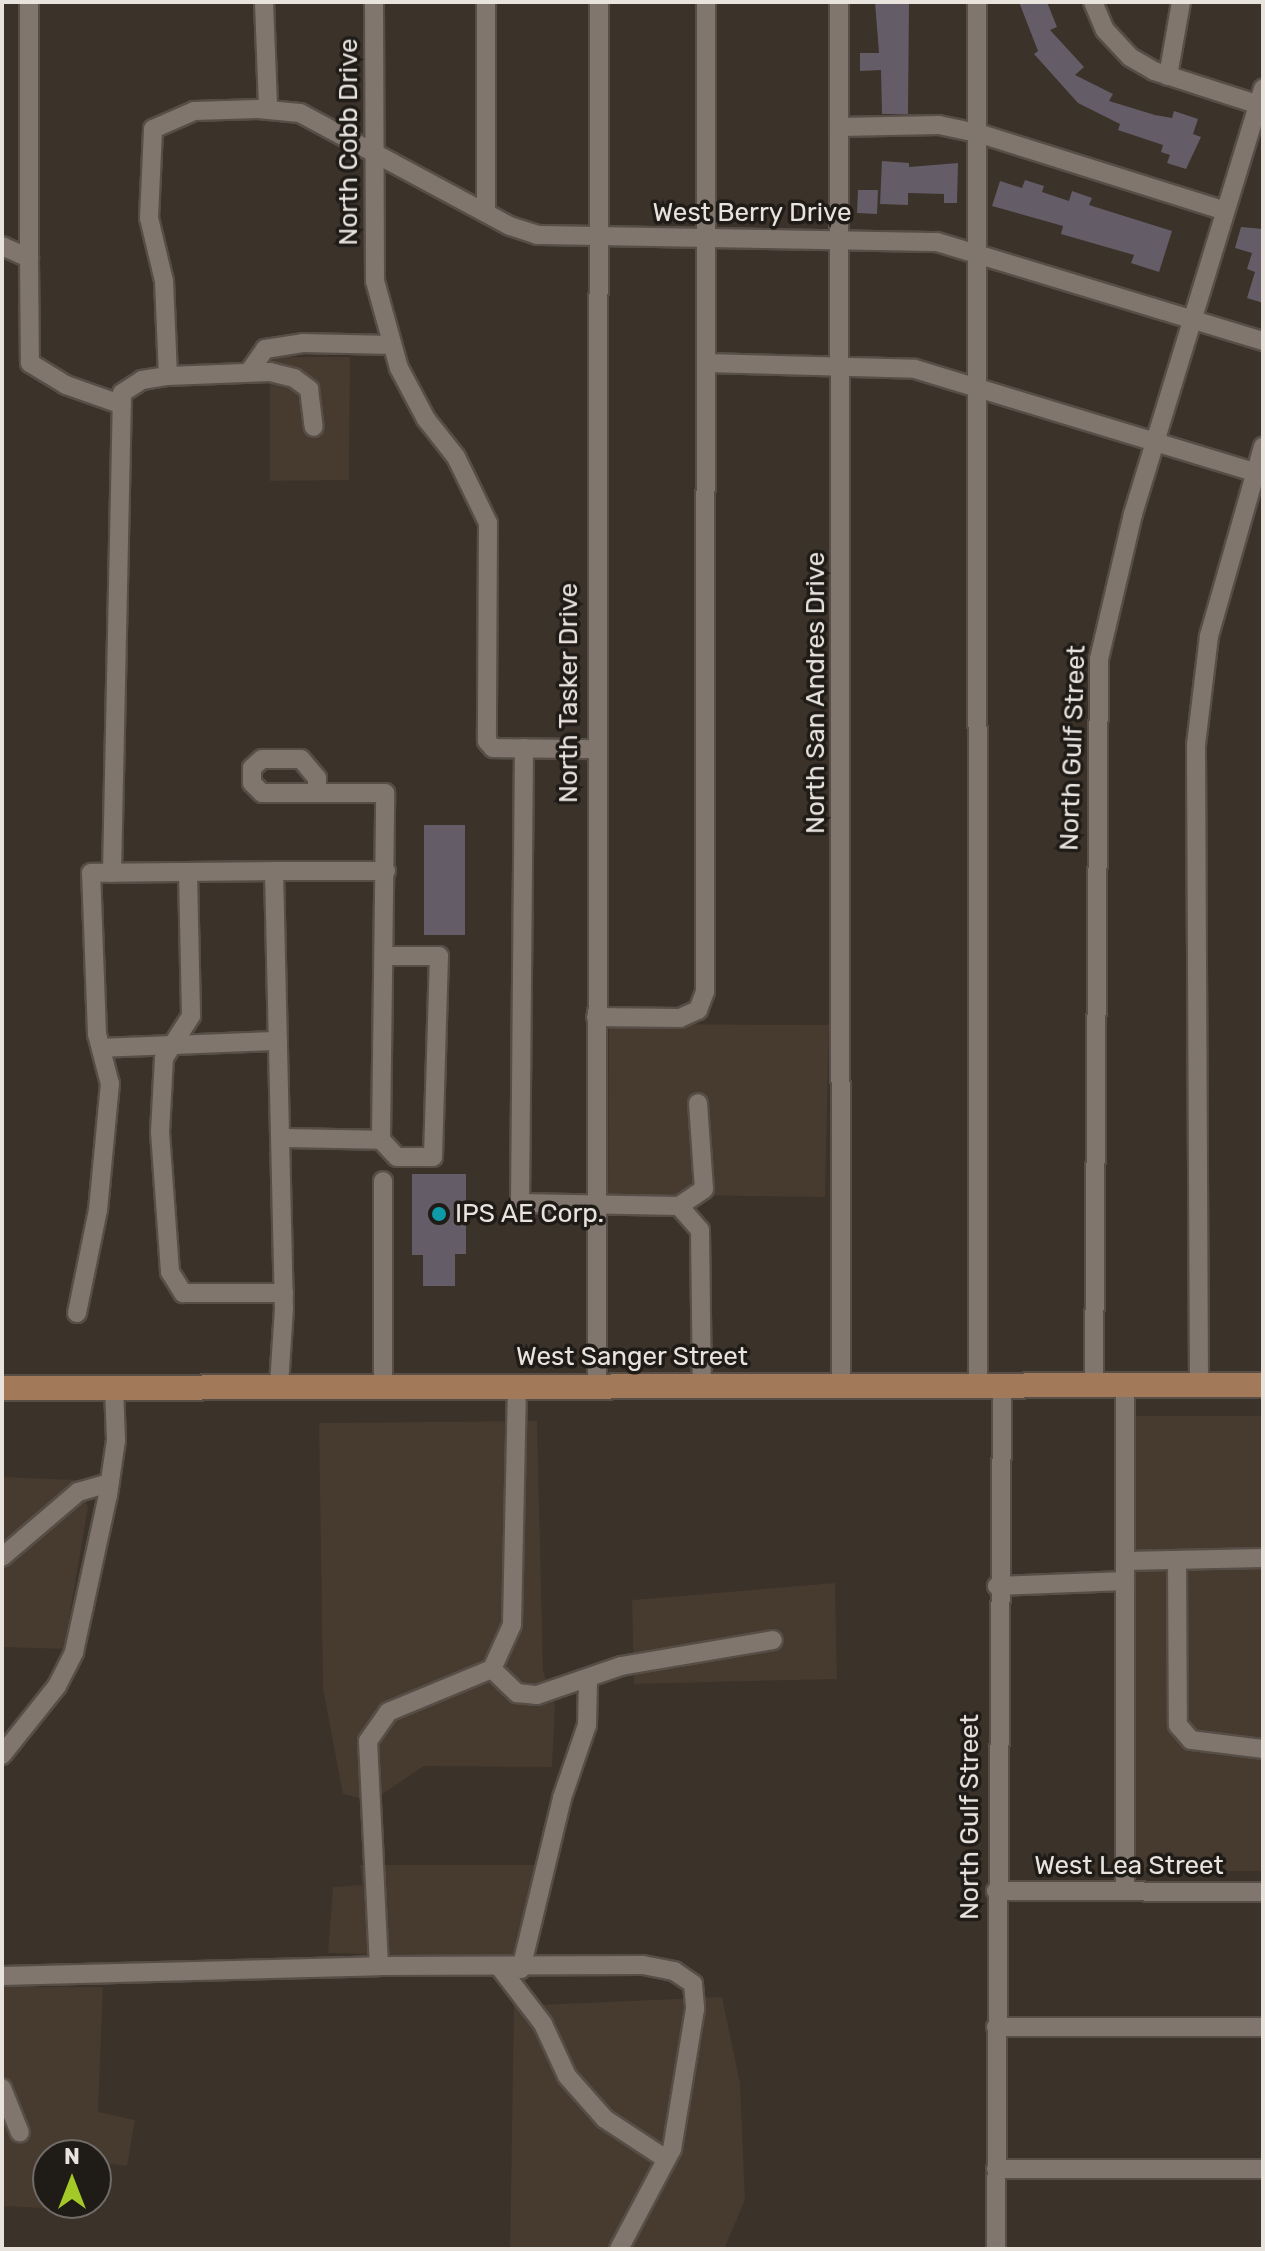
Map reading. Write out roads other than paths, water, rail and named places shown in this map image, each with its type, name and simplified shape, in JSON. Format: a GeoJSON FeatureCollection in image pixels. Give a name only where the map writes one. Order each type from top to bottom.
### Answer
{"type":"FeatureCollection","features":[{"type":"Feature","properties":{"kind":"main road","name":"West Sanger Street"},"geometry":{"type":"LineString","coordinates":[[2,1388],[1263,1385]]}},
{"type":"Feature","properties":{"kind":"street"},"geometry":{"type":"LineString","coordinates":[[29,2],[30,363],[66,385],[120,404]]}},
{"type":"Feature","properties":{"kind":"street"},"geometry":{"type":"LineString","coordinates":[[263,109],[264,2]]}},
{"type":"Feature","properties":{"kind":"street","name":"North Cobb Drive"},"geometry":{"type":"LineString","coordinates":[[374,2],[375,281],[392,345],[426,419],[456,457],[488,523],[487,741],[493,748],[524,748]]}},
{"type":"Feature","properties":{"kind":"street"},"geometry":{"type":"LineString","coordinates":[[486,2],[486,213]]}},
{"type":"Feature","properties":{"kind":"street","name":"North Tasker Drive"},"geometry":{"type":"LineString","coordinates":[[597,1385],[595,749],[599,2]]}},
{"type":"Feature","properties":{"kind":"street"},"geometry":{"type":"LineString","coordinates":[[596,1017],[680,1018],[698,1010],[705,992],[706,2]]}},
{"type":"Feature","properties":{"kind":"street","name":"North San Andres Drive"},"geometry":{"type":"LineString","coordinates":[[839,2],[842,364],[841,1385]]}},
{"type":"Feature","properties":{"kind":"street","name":"North Gulf Street"},"geometry":{"type":"LineString","coordinates":[[977,2],[978,385],[990,1385],[997,1586],[996,2249]]}},
{"type":"Feature","properties":{"kind":"street"},"geometry":{"type":"LineString","coordinates":[[1093,2],[1118,46],[1168,76],[1260,96]]}},
{"type":"Feature","properties":{"kind":"street"},"geometry":{"type":"LineString","coordinates":[[1168,76],[1181,2]]}},
{"type":"Feature","properties":{"kind":"street","name":"North Gulf Street"},"geometry":{"type":"LineString","coordinates":[[1094,1385],[1096,689],[1108,604],[1222,210],[1260,96]]}},
{"type":"Feature","properties":{"kind":"street","name":"West Berry Drive"},"geometry":{"type":"LineString","coordinates":[[168,376],[164,281],[149,218],[153,129],[194,111],[263,109],[300,113],[486,213],[537,235],[598,239],[839,238],[923,241],[978,252],[1263,341]]}},
{"type":"Feature","properties":{"kind":"street"},"geometry":{"type":"LineString","coordinates":[[839,127],[939,125],[978,133],[1222,210]]}},
{"type":"Feature","properties":{"kind":"street"},"geometry":{"type":"LineString","coordinates":[[2,246],[29,258]]}},
{"type":"Feature","properties":{"kind":"street"},"geometry":{"type":"LineString","coordinates":[[249,372],[265,349],[303,343],[392,345]]}},
{"type":"Feature","properties":{"kind":"street"},"geometry":{"type":"LineString","coordinates":[[706,363],[842,364],[915,369],[978,385],[1255,472]]}},
{"type":"Feature","properties":{"kind":"street"},"geometry":{"type":"LineString","coordinates":[[112,873],[110,759],[122,540],[122,393],[142,380],[168,376],[249,372],[294,378],[309,389],[314,427]]}},
{"type":"Feature","properties":{"kind":"street"},"geometry":{"type":"LineString","coordinates":[[1199,1385],[1196,745],[1209,636],[1263,447]]}},
{"type":"Feature","properties":{"kind":"street"},"geometry":{"type":"LineString","coordinates":[[595,749],[524,748],[520,1203],[679,1206],[704,1189],[698,1103]]}},
{"type":"Feature","properties":{"kind":"street"},"geometry":{"type":"LineString","coordinates":[[317,790],[385,793],[381,1140],[397,1157],[433,1157],[439,956],[385,956]]}},
{"type":"Feature","properties":{"kind":"street"},"geometry":{"type":"LineString","coordinates":[[274,871],[284,1293],[279,1386]]}},
{"type":"Feature","properties":{"kind":"street"},"geometry":{"type":"LineString","coordinates":[[77,1313],[98,1210],[110,1084],[101,1048],[91,873],[386,871]]}},
{"type":"Feature","properties":{"kind":"street"},"geometry":{"type":"LineString","coordinates":[[188,872],[191,1016],[164,1058],[160,1132],[170,1272],[183,1293],[284,1293]]}},
{"type":"Feature","properties":{"kind":"street"},"geometry":{"type":"LineString","coordinates":[[101,1048],[278,1041]]}},
{"type":"Feature","properties":{"kind":"street"},"geometry":{"type":"LineString","coordinates":[[281,1138],[381,1140]]}},
{"type":"Feature","properties":{"kind":"street"},"geometry":{"type":"LineString","coordinates":[[383,1181],[383,1386]]}},
{"type":"Feature","properties":{"kind":"street"},"geometry":{"type":"LineString","coordinates":[[679,1206],[700,1230],[702,1385]]}},
{"type":"Feature","properties":{"kind":"street"},"geometry":{"type":"LineString","coordinates":[[379,1966],[368,1741],[388,1712],[492,1669],[512,1625],[517,1385]]}},
{"type":"Feature","properties":{"kind":"street"},"geometry":{"type":"LineString","coordinates":[[1125,1385],[1125,1891]]}},
{"type":"Feature","properties":{"kind":"street"},"geometry":{"type":"LineString","coordinates":[[2,1755],[57,1686],[74,1652],[110,1483],[114,1387]]}},
{"type":"Feature","properties":{"kind":"street"},"geometry":{"type":"LineString","coordinates":[[2,1557],[78,1492],[110,1483]]}},
{"type":"Feature","properties":{"kind":"street"},"geometry":{"type":"LineString","coordinates":[[1125,1561],[1263,1558]]}},
{"type":"Feature","properties":{"kind":"street"},"geometry":{"type":"LineString","coordinates":[[1177,1560],[1178,1725],[1191,1740],[1263,1749]]}},
{"type":"Feature","properties":{"kind":"street"},"geometry":{"type":"LineString","coordinates":[[997,1586],[1125,1581]]}},
{"type":"Feature","properties":{"kind":"street"},"geometry":{"type":"LineString","coordinates":[[492,1669],[517,1693],[537,1695],[588,1680],[621,1666],[773,1640]]}},
{"type":"Feature","properties":{"kind":"street"},"geometry":{"type":"LineString","coordinates":[[521,1969],[562,1798],[587,1725],[588,1680]]}},
{"type":"Feature","properties":{"kind":"street","name":"West Lea Street"},"geometry":{"type":"LineString","coordinates":[[996,1891],[1263,1892]]}},
{"type":"Feature","properties":{"kind":"street"},"geometry":{"type":"LineString","coordinates":[[2,1976],[379,1966],[521,1969],[643,1965],[674,1971],[693,1984],[695,2009],[666,2159],[619,2249]]}},
{"type":"Feature","properties":{"kind":"street"},"geometry":{"type":"LineString","coordinates":[[501,1969],[543,2024],[567,2076],[605,2119],[666,2159]]}},
{"type":"Feature","properties":{"kind":"street"},"geometry":{"type":"LineString","coordinates":[[996,2027],[1263,2027]]}},
{"type":"Feature","properties":{"kind":"street"},"geometry":{"type":"LineString","coordinates":[[2,2088],[20,2133]]}},
{"type":"Feature","properties":{"kind":"street"},"geometry":{"type":"LineString","coordinates":[[996,2169],[1263,2169]]}},
{"type":"Feature","properties":{"kind":"place","name":"IPS AE Corp."},"geometry":{"type":"Point","coordinates":[439,1214]}}]}
